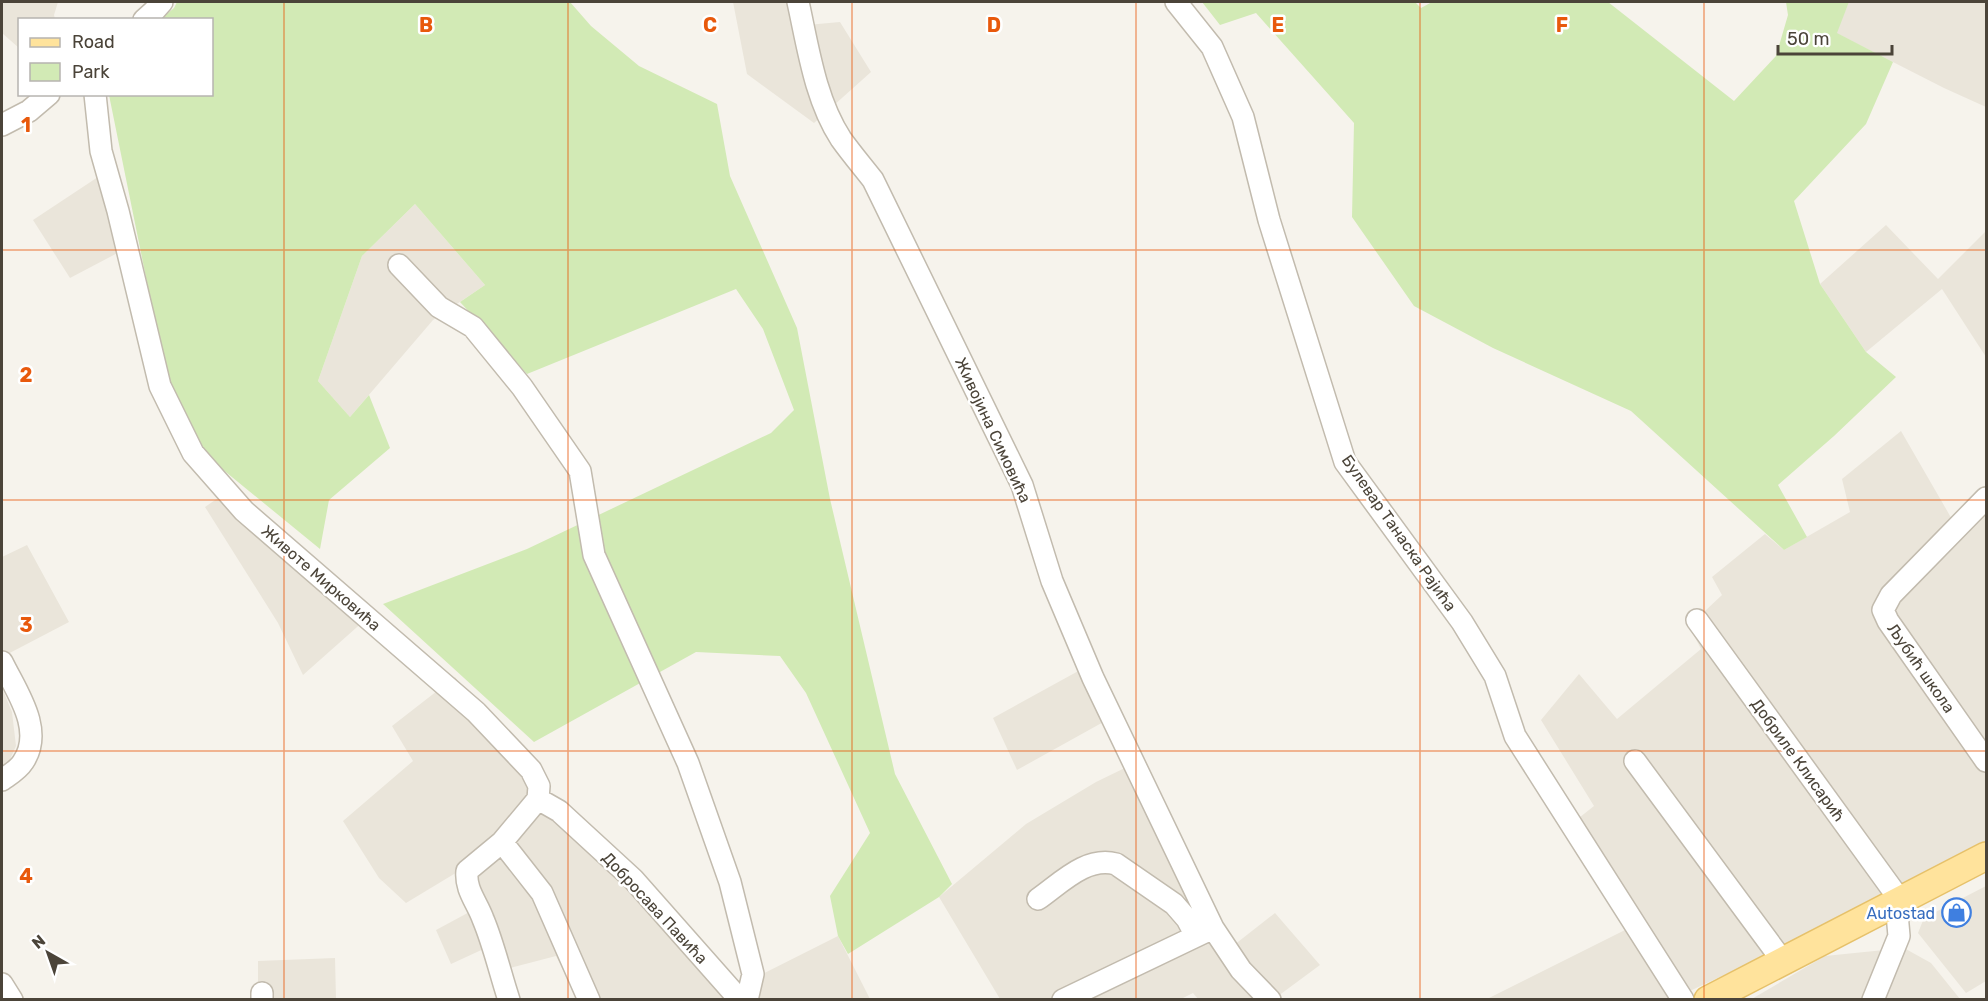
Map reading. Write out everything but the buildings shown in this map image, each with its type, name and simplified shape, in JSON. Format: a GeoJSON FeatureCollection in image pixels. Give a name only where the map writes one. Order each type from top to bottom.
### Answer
{"type":"FeatureCollection","features":[{"type":"Feature","properties":{"kind":"main road"},"geometry":{"type":"LineString","coordinates":[[1708,999],[1986,856]]}},
{"type":"Feature","properties":{"kind":"street"},"geometry":{"type":"LineString","coordinates":[[146,18],[162,2]]}},
{"type":"Feature","properties":{"kind":"street","name":"Живојина Симовића"},"geometry":{"type":"LineString","coordinates":[[798,2],[812,68],[823,101],[840,138],[873,180],[1022,485],[1052,581],[1204,932],[1270,999]]}},
{"type":"Feature","properties":{"kind":"street","name":"Булевар Танаска Рајића"},"geometry":{"type":"LineString","coordinates":[[1176,2],[1212,47],[1243,117],[1269,220],[1346,462],[1462,622],[1495,676],[1515,736],[1562,806],[1683,999]]}},
{"type":"Feature","properties":{"kind":"street"},"geometry":{"type":"LineString","coordinates":[[2,125],[28,111],[47,96]]}},
{"type":"Feature","properties":{"kind":"street","name":"Животе Мирковића"},"geometry":{"type":"LineString","coordinates":[[95,96],[101,151],[118,211],[160,386],[193,453],[244,511],[476,712],[531,771],[538,786],[538,799]]}},
{"type":"Feature","properties":{"kind":"street"},"geometry":{"type":"LineString","coordinates":[[399,265],[439,307],[473,327],[522,387],[580,471],[594,555],[687,763],[730,882],[753,974],[747,999]]}},
{"type":"Feature","properties":{"kind":"street","name":"Љубић школа"},"geometry":{"type":"LineString","coordinates":[[1986,498],[1891,595],[1883,610],[1888,621],[1986,761]]}},
{"type":"Feature","properties":{"kind":"street","name":"Добриле Клисарић"},"geometry":{"type":"LineString","coordinates":[[1697,620],[1898,901]]}},
{"type":"Feature","properties":{"kind":"street"},"geometry":{"type":"LineString","coordinates":[[2,662],[27,715],[31,731],[30,747],[23,762],[2,780]]}},
{"type":"Feature","properties":{"kind":"street"},"geometry":{"type":"LineString","coordinates":[[1635,761],[1782,960]]}},
{"type":"Feature","properties":{"kind":"street"},"geometry":{"type":"LineString","coordinates":[[509,999],[483,918],[466,881],[467,871],[502,843],[538,799]]}},
{"type":"Feature","properties":{"kind":"street","name":"Добросава Павића"},"geometry":{"type":"LineString","coordinates":[[538,799],[559,811],[633,879],[741,999]]}},
{"type":"Feature","properties":{"kind":"street"},"geometry":{"type":"LineString","coordinates":[[502,843],[542,893],[589,999]]}},
{"type":"Feature","properties":{"kind":"street"},"geometry":{"type":"LineString","coordinates":[[1038,899],[1087,864],[1106,861],[1116,864],[1174,904],[1187,919],[1204,932],[1063,999]]}},
{"type":"Feature","properties":{"kind":"street"},"geometry":{"type":"LineString","coordinates":[[1873,999],[1899,936],[1898,901]]}},
{"type":"Feature","properties":{"kind":"street"},"geometry":{"type":"LineString","coordinates":[[2,984],[12,999]]}},
{"type":"Feature","properties":{"kind":"shaded area"},"geometry":{"type":"Polygon","coordinates":[[[2,2],[58,2],[55,18],[18,18],[18,47],[2,33],[2,2]]]}},
{"type":"Feature","properties":{"kind":"shaded area"},"geometry":{"type":"Polygon","coordinates":[[[733,2],[795,2],[807,25],[840,22],[871,72],[814,123],[747,74],[733,2]]]}},
{"type":"Feature","properties":{"kind":"shaded area"},"geometry":{"type":"Polygon","coordinates":[[[1849,2],[1986,2],[1986,107],[1836,33],[1849,2]]]}},
{"type":"Feature","properties":{"kind":"shaded area"},"geometry":{"type":"Polygon","coordinates":[[[101,175],[127,248],[70,278],[33,220],[101,175]]]}},
{"type":"Feature","properties":{"kind":"shaded area"},"geometry":{"type":"Polygon","coordinates":[[[415,204],[485,285],[433,320],[350,417],[318,381],[362,256],[415,204]]]}},
{"type":"Feature","properties":{"kind":"shaded area"},"geometry":{"type":"Polygon","coordinates":[[[1886,225],[1938,279],[1986,231],[1986,357],[1942,289],[1866,352],[1820,284],[1886,225]]]}},
{"type":"Feature","properties":{"kind":"shaded area"},"geometry":{"type":"Polygon","coordinates":[[[1901,431],[1953,521],[1986,486],[1986,843],[1914,877],[1823,929],[1679,996],[1570,825],[1594,806],[1541,720],[1579,674],[1617,719],[1701,649],[1689,626],[1722,595],[1712,577],[1765,534],[1784,550],[1850,512],[1842,479],[1901,431]]]}},
{"type":"Feature","properties":{"kind":"shaded area"},"geometry":{"type":"Polygon","coordinates":[[[218,498],[365,620],[303,675],[278,623],[205,507],[218,498]]]}},
{"type":"Feature","properties":{"kind":"shaded area"},"geometry":{"type":"Polygon","coordinates":[[[27,545],[69,622],[2,657],[2,557],[27,545]]]}},
{"type":"Feature","properties":{"kind":"shaded area"},"geometry":{"type":"Polygon","coordinates":[[[1082,669],[1107,720],[1017,770],[993,718],[1082,669]]]}},
{"type":"Feature","properties":{"kind":"shaded area"},"geometry":{"type":"Polygon","coordinates":[[[455,677],[480,708],[525,746],[554,804],[733,989],[838,936],[870,999],[578,999],[556,956],[502,970],[490,946],[451,964],[436,930],[475,909],[459,871],[406,903],[379,878],[343,821],[413,761],[392,726],[455,677]]]}},
{"type":"Feature","properties":{"kind":"shaded area"},"geometry":{"type":"Polygon","coordinates":[[[2,688],[12,712],[16,746],[2,777],[2,688]]]}},
{"type":"Feature","properties":{"kind":"shaded area"},"geometry":{"type":"Polygon","coordinates":[[[1131,765],[1229,949],[1275,913],[1320,965],[1274,999],[1198,999],[1193,993],[1179,1000],[1000,999],[939,897],[1026,824],[1096,782],[1131,765]]]}},
{"type":"Feature","properties":{"kind":"shaded area"},"geometry":{"type":"Polygon","coordinates":[[[1986,886],[1986,981],[1966,993],[1918,933],[1924,918],[1986,886]]]}},
{"type":"Feature","properties":{"kind":"shaded area"},"geometry":{"type":"Polygon","coordinates":[[[1625,930],[1675,999],[1485,1000],[1625,930]]]}},
{"type":"Feature","properties":{"kind":"shaded area"},"geometry":{"type":"Polygon","coordinates":[[[1904,948],[1931,963],[1960,999],[1750,1000],[1825,956],[1904,948]]]}},
{"type":"Feature","properties":{"kind":"shaded area"},"geometry":{"type":"Polygon","coordinates":[[[335,958],[336,999],[258,1000],[258,961],[335,958]]]}},
{"type":"Feature","properties":{"kind":"green space"},"geometry":{"type":"Polygon","coordinates":[[[177,2],[570,2],[591,26],[639,66],[717,104],[730,176],[797,328],[830,499],[895,774],[952,884],[939,897],[848,954],[838,936],[830,896],[870,833],[806,693],[780,656],[696,652],[534,742],[383,604],[527,549],[771,433],[794,410],[763,329],[736,289],[527,374],[460,302],[485,285],[415,204],[362,256],[318,381],[350,417],[369,395],[390,448],[329,500],[320,549],[205,455],[168,386],[109,96],[213,96],[213,18],[162,18],[174,8],[177,2]]]}},
{"type":"Feature","properties":{"kind":"green space"},"geometry":{"type":"Polygon","coordinates":[[[1202,2],[1415,2],[1421,8],[1432,2],[1608,2],[1734,101],[1776,56],[1788,15],[1786,2],[1849,2],[1837,33],[1893,62],[1866,124],[1794,201],[1820,284],[1866,352],[1896,377],[1778,485],[1807,537],[1784,550],[1631,411],[1493,348],[1414,306],[1352,217],[1354,123],[1256,13],[1220,25],[1202,2]]]}},
{"type":"Feature","properties":{"kind":"place","name":"Autostad"},"geometry":{"type":"Point","coordinates":[1956,913]}}]}
